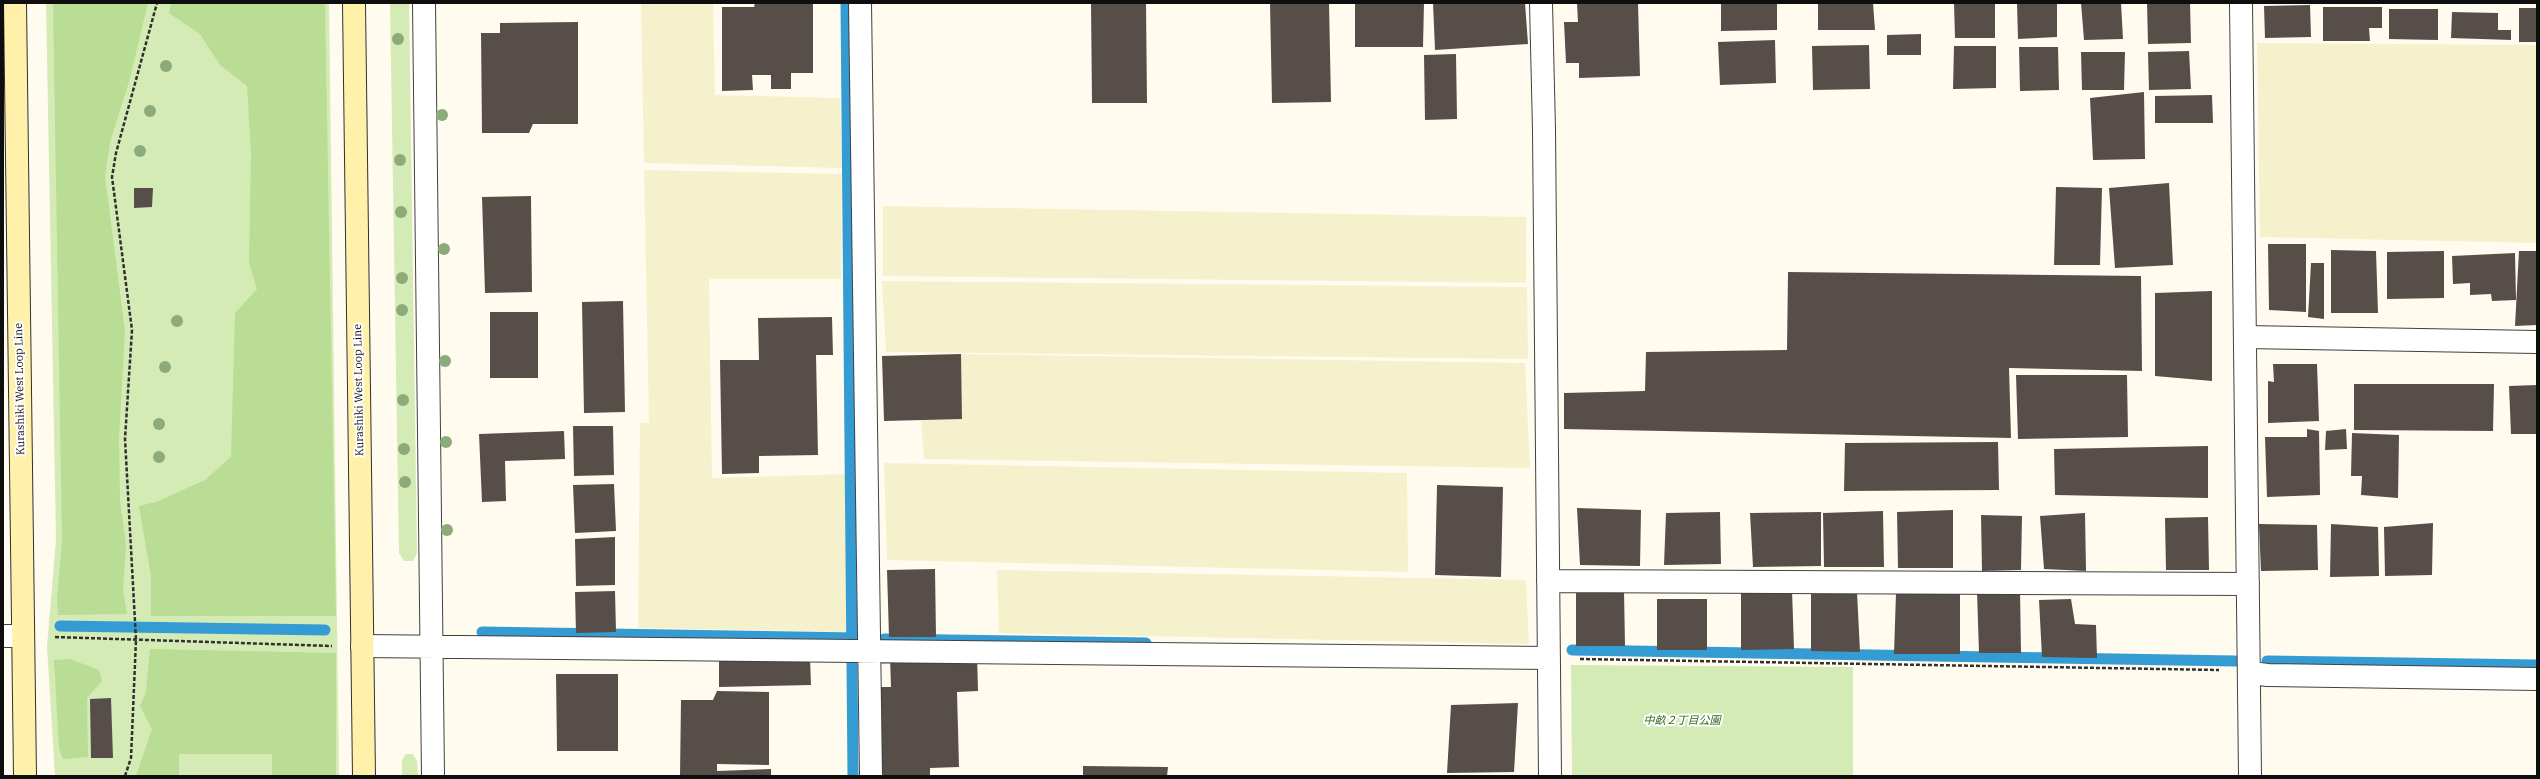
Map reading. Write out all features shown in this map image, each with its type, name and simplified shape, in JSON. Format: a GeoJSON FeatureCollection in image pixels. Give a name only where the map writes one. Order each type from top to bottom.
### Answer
{"type":"FeatureCollection","features":[{"type":"Feature","properties":{"kind":"main road","name":"Kurashiki West Loop Line"},"geometry":{"type":"LineString","coordinates":[[15,3],[13,636],[25,776]]}},
{"type":"Feature","properties":{"kind":"main road","name":"Kurashiki West Loop Line"},"geometry":{"type":"LineString","coordinates":[[354,3],[364,776]]}},
{"type":"Feature","properties":{"kind":"street"},"geometry":{"type":"LineString","coordinates":[[424,3],[433,776]]}},
{"type":"Feature","properties":{"kind":"street"},"geometry":{"type":"LineString","coordinates":[[860,3],[858,651],[870,776]]}},
{"type":"Feature","properties":{"kind":"street"},"geometry":{"type":"LineString","coordinates":[[1540,3],[1544,130],[1550,776]]}},
{"type":"Feature","properties":{"kind":"street"},"geometry":{"type":"LineString","coordinates":[[2241,3],[2250,776]]}},
{"type":"Feature","properties":{"kind":"street"},"geometry":{"type":"LineString","coordinates":[[2245,337],[2537,342]]}},
{"type":"Feature","properties":{"kind":"street"},"geometry":{"type":"LineString","coordinates":[[1548,581],[2248,584]]}},
{"type":"Feature","properties":{"kind":"street"},"geometry":{"type":"LineString","coordinates":[[362,646],[1549,658]]}},
{"type":"Feature","properties":{"kind":"street"},"geometry":{"type":"LineString","coordinates":[[2250,673],[2276,675],[2537,679]]}},
{"type":"Feature","properties":{"kind":"path"},"geometry":{"type":"LineString","coordinates":[[125,776],[130,758],[136,640],[125,439],[132,330],[128,282],[117,220],[112,177],[116,153],[157,3]]}},
{"type":"Feature","properties":{"kind":"path"},"geometry":{"type":"LineString","coordinates":[[13,636],[362,646]]}},
{"type":"Feature","properties":{"kind":"path"},"geometry":{"type":"LineString","coordinates":[[1549,658],[2229,670],[2250,673]]}},
{"type":"Feature","properties":{"kind":"shaded area"},"geometry":{"type":"Polygon","coordinates":[[[641,3],[713,3],[715,95],[840,98],[842,168],[644,163],[641,3]]]}},
{"type":"Feature","properties":{"kind":"shaded area"},"geometry":{"type":"Polygon","coordinates":[[[2257,43],[2537,45],[2537,243],[2260,237],[2257,43]]]}},
{"type":"Feature","properties":{"kind":"shaded area"},"geometry":{"type":"Polygon","coordinates":[[[644,170],[842,174],[841,279],[709,279],[712,478],[846,474],[851,632],[638,628],[640,423],[649,423],[644,170]]]}},
{"type":"Feature","properties":{"kind":"shaded area"},"geometry":{"type":"Polygon","coordinates":[[[883,206],[1526,217],[1526,283],[883,276],[883,206]]]}},
{"type":"Feature","properties":{"kind":"shaded area"},"geometry":{"type":"Polygon","coordinates":[[[882,281],[1527,287],[1528,359],[886,352],[882,281]]]}},
{"type":"Feature","properties":{"kind":"shaded area"},"geometry":{"type":"Polygon","coordinates":[[[961,354],[1525,363],[1530,468],[924,459],[921,420],[962,419],[961,354]]]}},
{"type":"Feature","properties":{"kind":"shaded area"},"geometry":{"type":"Polygon","coordinates":[[[884,463],[1407,473],[1408,572],[887,560],[884,463]]]}},
{"type":"Feature","properties":{"kind":"shaded area"},"geometry":{"type":"Polygon","coordinates":[[[997,570],[1526,580],[1529,644],[999,633],[997,570]]]}},
{"type":"Feature","properties":{"kind":"green space"},"geometry":{"type":"Polygon","coordinates":[[[46,3],[329,3],[339,776],[55,776],[47,646],[56,539],[46,3]]]}},
{"type":"Feature","properties":{"kind":"green space"},"geometry":{"type":"Polygon","coordinates":[[[53,3],[148,3],[129,82],[110,142],[105,176],[125,331],[119,438],[120,500],[126,545],[123,590],[127,614],[58,615],[57,596],[62,542],[53,3]]]}},
{"type":"Feature","properties":{"kind":"green space"},"geometry":{"type":"Polygon","coordinates":[[[171,3],[325,3],[336,616],[151,616],[151,576],[139,506],[156,502],[205,480],[231,457],[235,313],[257,289],[249,263],[251,153],[247,86],[220,65],[200,34],[169,13],[171,3]]]}},
{"type":"Feature","properties":{"kind":"green space"},"geometry":{"type":"Polygon","coordinates":[[[390,3],[409,3],[417,553],[413,561],[404,561],[399,553],[390,3]]]}},
{"type":"Feature","properties":{"kind":"green space"},"geometry":{"type":"Polygon","coordinates":[[[150,649],[336,653],[336,776],[272,776],[272,754],[179,754],[179,776],[136,776],[152,729],[140,706],[146,692],[150,649]]]}},
{"type":"Feature","properties":{"kind":"green space"},"geometry":{"type":"Polygon","coordinates":[[[70,659],[99,670],[102,681],[87,698],[88,757],[63,759],[59,749],[54,660],[70,659]]]}},
{"type":"Feature","properties":{"kind":"green space","name":"中畝２丁目公園"},"geometry":{"type":"Polygon","coordinates":[[[1571,665],[1853,667],[1853,776],[1572,776],[1571,665]]]}},
{"type":"Feature","properties":{"kind":"green space"},"geometry":{"type":"Polygon","coordinates":[[[406,754],[413,754],[417,761],[418,776],[402,776],[402,760],[406,754]]]}},
{"type":"Feature","properties":{"kind":"building"},"geometry":{"type":"Polygon","coordinates":[[[755,3],[813,3],[813,73],[791,73],[791,89],[771,89],[771,75],[752,75],[753,90],[722,91],[722,7],[754,7],[755,3]]]}},
{"type":"Feature","properties":{"kind":"building"},"geometry":{"type":"Polygon","coordinates":[[[1091,3],[1146,3],[1147,103],[1092,103],[1091,3]]]}},
{"type":"Feature","properties":{"kind":"building"},"geometry":{"type":"Polygon","coordinates":[[[1270,3],[1329,3],[1331,102],[1272,103],[1270,3]]]}},
{"type":"Feature","properties":{"kind":"building"},"geometry":{"type":"Polygon","coordinates":[[[1355,3],[1424,3],[1423,47],[1355,47],[1355,3]]]}},
{"type":"Feature","properties":{"kind":"building"},"geometry":{"type":"Polygon","coordinates":[[[1433,3],[1525,3],[1528,44],[1435,50],[1433,3]]]}},
{"type":"Feature","properties":{"kind":"building"},"geometry":{"type":"Polygon","coordinates":[[[1577,3],[1638,3],[1640,76],[1579,78],[1579,63],[1566,63],[1564,22],[1578,22],[1577,3]]]}},
{"type":"Feature","properties":{"kind":"building"},"geometry":{"type":"Polygon","coordinates":[[[1721,3],[1777,3],[1777,30],[1721,31],[1721,3]]]}},
{"type":"Feature","properties":{"kind":"building"},"geometry":{"type":"Polygon","coordinates":[[[1818,3],[1873,3],[1875,30],[1818,30],[1818,3]]]}},
{"type":"Feature","properties":{"kind":"building"},"geometry":{"type":"Polygon","coordinates":[[[1954,3],[1995,3],[1995,38],[1955,38],[1954,3]]]}},
{"type":"Feature","properties":{"kind":"building"},"geometry":{"type":"Polygon","coordinates":[[[2017,3],[2057,3],[2057,37],[2018,39],[2017,3]]]}},
{"type":"Feature","properties":{"kind":"building"},"geometry":{"type":"Polygon","coordinates":[[[2081,3],[2121,3],[2123,39],[2084,40],[2081,3]]]}},
{"type":"Feature","properties":{"kind":"building"},"geometry":{"type":"Polygon","coordinates":[[[2147,3],[2190,3],[2191,43],[2148,44],[2147,3]]]}},
{"type":"Feature","properties":{"kind":"building"},"geometry":{"type":"Polygon","coordinates":[[[2310,5],[2311,37],[2265,38],[2264,6],[2310,5]]]}},
{"type":"Feature","properties":{"kind":"building"},"geometry":{"type":"Polygon","coordinates":[[[2323,7],[2382,7],[2382,28],[2369,28],[2370,41],[2323,41],[2323,7]]]}},
{"type":"Feature","properties":{"kind":"building"},"geometry":{"type":"Polygon","coordinates":[[[2519,8],[2537,8],[2537,42],[2519,42],[2519,8]]]}},
{"type":"Feature","properties":{"kind":"building"},"geometry":{"type":"Polygon","coordinates":[[[2389,9],[2438,9],[2438,40],[2389,39],[2389,9]]]}},
{"type":"Feature","properties":{"kind":"building"},"geometry":{"type":"Polygon","coordinates":[[[2452,12],[2498,13],[2498,30],[2511,30],[2511,40],[2451,38],[2452,12]]]}},
{"type":"Feature","properties":{"kind":"building"},"geometry":{"type":"Polygon","coordinates":[[[578,22],[578,124],[533,124],[529,133],[482,133],[481,33],[500,33],[500,23],[578,22]]]}},
{"type":"Feature","properties":{"kind":"building"},"geometry":{"type":"Polygon","coordinates":[[[1921,34],[1921,55],[1887,55],[1887,35],[1921,34]]]}},
{"type":"Feature","properties":{"kind":"building"},"geometry":{"type":"Polygon","coordinates":[[[1775,40],[1776,83],[1720,85],[1718,42],[1775,40]]]}},
{"type":"Feature","properties":{"kind":"building"},"geometry":{"type":"Polygon","coordinates":[[[1869,45],[1870,89],[1813,90],[1812,46],[1869,45]]]}},
{"type":"Feature","properties":{"kind":"building"},"geometry":{"type":"Polygon","coordinates":[[[1954,46],[1996,46],[1996,88],[1953,89],[1954,46]]]}},
{"type":"Feature","properties":{"kind":"building"},"geometry":{"type":"Polygon","coordinates":[[[2019,47],[2058,47],[2059,90],[2020,91],[2019,47]]]}},
{"type":"Feature","properties":{"kind":"building"},"geometry":{"type":"Polygon","coordinates":[[[2189,51],[2191,89],[2149,90],[2148,52],[2189,51]]]}},
{"type":"Feature","properties":{"kind":"building"},"geometry":{"type":"Polygon","coordinates":[[[2081,52],[2125,52],[2124,90],[2082,90],[2081,52]]]}},
{"type":"Feature","properties":{"kind":"building"},"geometry":{"type":"Polygon","coordinates":[[[1456,54],[1457,119],[1425,120],[1424,55],[1456,54]]]}},
{"type":"Feature","properties":{"kind":"building"},"geometry":{"type":"Polygon","coordinates":[[[2144,92],[2145,159],[2093,160],[2090,98],[2144,92]]]}},
{"type":"Feature","properties":{"kind":"building"},"geometry":{"type":"Polygon","coordinates":[[[2212,95],[2213,123],[2155,123],[2155,96],[2212,95]]]}},
{"type":"Feature","properties":{"kind":"building"},"geometry":{"type":"Polygon","coordinates":[[[2169,183],[2173,265],[2115,268],[2109,188],[2169,183]]]}},
{"type":"Feature","properties":{"kind":"building"},"geometry":{"type":"Polygon","coordinates":[[[2056,187],[2102,188],[2100,265],[2054,265],[2056,187]]]}},
{"type":"Feature","properties":{"kind":"building"},"geometry":{"type":"Polygon","coordinates":[[[134,188],[153,188],[152,207],[134,208],[134,188]]]}},
{"type":"Feature","properties":{"kind":"building"},"geometry":{"type":"Polygon","coordinates":[[[531,196],[532,292],[485,293],[482,197],[531,196]]]}},
{"type":"Feature","properties":{"kind":"building"},"geometry":{"type":"Polygon","coordinates":[[[2268,244],[2306,244],[2306,312],[2269,310],[2268,244]]]}},
{"type":"Feature","properties":{"kind":"building"},"geometry":{"type":"Polygon","coordinates":[[[2331,250],[2376,251],[2378,313],[2331,313],[2331,250]]]}},
{"type":"Feature","properties":{"kind":"building"},"geometry":{"type":"Polygon","coordinates":[[[2444,251],[2444,298],[2387,299],[2387,252],[2444,251]]]}},
{"type":"Feature","properties":{"kind":"building"},"geometry":{"type":"Polygon","coordinates":[[[2519,251],[2537,251],[2537,325],[2515,326],[2519,251]]]}},
{"type":"Feature","properties":{"kind":"building"},"geometry":{"type":"Polygon","coordinates":[[[2515,253],[2516,300],[2492,301],[2491,294],[2470,295],[2470,283],[2453,284],[2452,256],[2515,253]]]}},
{"type":"Feature","properties":{"kind":"building"},"geometry":{"type":"Polygon","coordinates":[[[2311,263],[2324,263],[2324,319],[2308,317],[2311,263]]]}},
{"type":"Feature","properties":{"kind":"building"},"geometry":{"type":"Polygon","coordinates":[[[1788,272],[2141,276],[2142,371],[2009,368],[2011,438],[1564,429],[1564,393],[1645,391],[1646,352],[1787,350],[1788,272]]]}},
{"type":"Feature","properties":{"kind":"building"},"geometry":{"type":"Polygon","coordinates":[[[2212,291],[2212,381],[2155,376],[2155,293],[2212,291]]]}},
{"type":"Feature","properties":{"kind":"building"},"geometry":{"type":"Polygon","coordinates":[[[623,301],[625,412],[584,413],[582,302],[623,301]]]}},
{"type":"Feature","properties":{"kind":"building"},"geometry":{"type":"Polygon","coordinates":[[[490,312],[538,312],[538,378],[490,378],[490,312]]]}},
{"type":"Feature","properties":{"kind":"building"},"geometry":{"type":"Polygon","coordinates":[[[832,317],[833,355],[816,355],[818,455],[759,456],[759,473],[722,474],[720,360],[759,360],[758,318],[832,317]]]}},
{"type":"Feature","properties":{"kind":"building"},"geometry":{"type":"Polygon","coordinates":[[[961,354],[962,419],[884,421],[882,356],[961,354]]]}},
{"type":"Feature","properties":{"kind":"building"},"geometry":{"type":"Polygon","coordinates":[[[2273,364],[2317,364],[2319,421],[2268,423],[2268,381],[2274,382],[2273,364]]]}},
{"type":"Feature","properties":{"kind":"building"},"geometry":{"type":"Polygon","coordinates":[[[2016,375],[2127,375],[2128,437],[2018,439],[2016,375]]]}},
{"type":"Feature","properties":{"kind":"building"},"geometry":{"type":"Polygon","coordinates":[[[2354,384],[2494,384],[2493,431],[2354,430],[2354,384]]]}},
{"type":"Feature","properties":{"kind":"building"},"geometry":{"type":"Polygon","coordinates":[[[2537,385],[2537,434],[2511,434],[2509,386],[2537,385]]]}},
{"type":"Feature","properties":{"kind":"building"},"geometry":{"type":"Polygon","coordinates":[[[573,426],[613,426],[614,475],[574,476],[573,426]]]}},
{"type":"Feature","properties":{"kind":"building"},"geometry":{"type":"Polygon","coordinates":[[[2307,429],[2319,431],[2320,495],[2267,497],[2265,437],[2307,437],[2307,429]]]}},
{"type":"Feature","properties":{"kind":"building"},"geometry":{"type":"Polygon","coordinates":[[[2346,429],[2347,449],[2325,450],[2326,431],[2346,429]]]}},
{"type":"Feature","properties":{"kind":"building"},"geometry":{"type":"Polygon","coordinates":[[[564,431],[565,459],[505,461],[506,501],[482,502],[479,434],[564,431]]]}},
{"type":"Feature","properties":{"kind":"building"},"geometry":{"type":"Polygon","coordinates":[[[2352,433],[2399,435],[2398,498],[2361,495],[2362,476],[2351,476],[2352,433]]]}},
{"type":"Feature","properties":{"kind":"building"},"geometry":{"type":"Polygon","coordinates":[[[1998,442],[1999,490],[1844,491],[1845,443],[1998,442]]]}},
{"type":"Feature","properties":{"kind":"building"},"geometry":{"type":"Polygon","coordinates":[[[2208,446],[2208,498],[2055,495],[2054,449],[2208,446]]]}},
{"type":"Feature","properties":{"kind":"building"},"geometry":{"type":"Polygon","coordinates":[[[614,484],[616,531],[575,533],[573,485],[614,484]]]}},
{"type":"Feature","properties":{"kind":"building"},"geometry":{"type":"Polygon","coordinates":[[[1437,485],[1503,487],[1501,577],[1435,575],[1437,485]]]}},
{"type":"Feature","properties":{"kind":"building"},"geometry":{"type":"Polygon","coordinates":[[[1577,508],[1641,510],[1640,566],[1580,565],[1577,508]]]}},
{"type":"Feature","properties":{"kind":"building"},"geometry":{"type":"Polygon","coordinates":[[[1953,510],[1953,568],[1898,568],[1897,512],[1953,510]]]}},
{"type":"Feature","properties":{"kind":"building"},"geometry":{"type":"Polygon","coordinates":[[[1883,511],[1884,567],[1824,567],[1823,513],[1883,511]]]}},
{"type":"Feature","properties":{"kind":"building"},"geometry":{"type":"Polygon","coordinates":[[[1720,512],[1721,564],[1664,565],[1666,513],[1720,512]]]}},
{"type":"Feature","properties":{"kind":"building"},"geometry":{"type":"Polygon","coordinates":[[[1821,512],[1821,566],[1753,567],[1750,513],[1821,512]]]}},
{"type":"Feature","properties":{"kind":"building"},"geometry":{"type":"Polygon","coordinates":[[[2085,513],[2086,571],[2044,569],[2040,516],[2085,513]]]}},
{"type":"Feature","properties":{"kind":"building"},"geometry":{"type":"Polygon","coordinates":[[[1981,515],[2022,516],[2021,570],[1982,571],[1981,515]]]}},
{"type":"Feature","properties":{"kind":"building"},"geometry":{"type":"Polygon","coordinates":[[[2208,517],[2209,570],[2166,570],[2165,518],[2208,517]]]}},
{"type":"Feature","properties":{"kind":"building"},"geometry":{"type":"Polygon","coordinates":[[[2433,523],[2432,575],[2385,576],[2384,527],[2433,523]]]}},
{"type":"Feature","properties":{"kind":"building"},"geometry":{"type":"Polygon","coordinates":[[[2259,524],[2317,525],[2318,570],[2261,571],[2259,524]]]}},
{"type":"Feature","properties":{"kind":"building"},"geometry":{"type":"Polygon","coordinates":[[[2331,524],[2378,527],[2379,576],[2330,577],[2331,524]]]}},
{"type":"Feature","properties":{"kind":"building"},"geometry":{"type":"Polygon","coordinates":[[[615,537],[615,585],[576,586],[575,539],[615,537]]]}},
{"type":"Feature","properties":{"kind":"building"},"geometry":{"type":"Polygon","coordinates":[[[935,569],[936,637],[889,637],[887,570],[935,569]]]}},
{"type":"Feature","properties":{"kind":"building"},"geometry":{"type":"Polygon","coordinates":[[[2020,589],[2021,653],[1979,653],[1977,591],[2020,589]]]}},
{"type":"Feature","properties":{"kind":"building"},"geometry":{"type":"Polygon","coordinates":[[[1792,590],[1794,649],[1741,650],[1741,592],[1792,590]]]}},
{"type":"Feature","properties":{"kind":"building"},"geometry":{"type":"Polygon","coordinates":[[[615,591],[616,632],[576,633],[575,592],[615,591]]]}},
{"type":"Feature","properties":{"kind":"building"},"geometry":{"type":"Polygon","coordinates":[[[1576,591],[1624,591],[1625,646],[1576,646],[1576,591]]]}},
{"type":"Feature","properties":{"kind":"building"},"geometry":{"type":"Polygon","coordinates":[[[1857,592],[1860,652],[1811,651],[1811,594],[1857,592]]]}},
{"type":"Feature","properties":{"kind":"building"},"geometry":{"type":"Polygon","coordinates":[[[1960,592],[1960,654],[1894,654],[1896,593],[1960,592]]]}},
{"type":"Feature","properties":{"kind":"building"},"geometry":{"type":"Polygon","coordinates":[[[1657,599],[1707,599],[1707,650],[1657,650],[1657,599]]]}},
{"type":"Feature","properties":{"kind":"building"},"geometry":{"type":"Polygon","coordinates":[[[2071,599],[2075,624],[2096,625],[2097,658],[2042,657],[2039,600],[2071,599]]]}},
{"type":"Feature","properties":{"kind":"building"},"geometry":{"type":"Polygon","coordinates":[[[977,654],[978,691],[957,692],[959,767],[930,768],[930,776],[882,776],[879,687],[891,687],[890,657],[977,654]]]}},
{"type":"Feature","properties":{"kind":"building"},"geometry":{"type":"Polygon","coordinates":[[[810,658],[811,685],[719,687],[719,660],[810,658]]]}},
{"type":"Feature","properties":{"kind":"building"},"geometry":{"type":"Polygon","coordinates":[[[556,674],[618,674],[618,751],[557,751],[556,674]]]}},
{"type":"Feature","properties":{"kind":"building"},"geometry":{"type":"Polygon","coordinates":[[[717,691],[769,692],[769,765],[717,764],[717,771],[771,769],[771,776],[680,776],[681,700],[713,700],[717,691]]]}},
{"type":"Feature","properties":{"kind":"building"},"geometry":{"type":"Polygon","coordinates":[[[111,698],[113,758],[91,758],[90,699],[111,698]]]}},
{"type":"Feature","properties":{"kind":"building"},"geometry":{"type":"Polygon","coordinates":[[[1518,703],[1514,772],[1447,773],[1451,705],[1518,703]]]}},
{"type":"Feature","properties":{"kind":"building"},"geometry":{"type":"Polygon","coordinates":[[[1083,766],[1168,767],[1167,776],[1083,776],[1083,766]]]}},
{"type":"Feature","properties":{"kind":"waterway"},"geometry":{"type":"LineString","coordinates":[[846,3],[853,776]]}},
{"type":"Feature","properties":{"kind":"waterway"},"geometry":{"type":"LineString","coordinates":[[60,626],[325,630]]}},
{"type":"Feature","properties":{"kind":"waterway"},"geometry":{"type":"LineString","coordinates":[[482,632],[858,638]]}},
{"type":"Feature","properties":{"kind":"waterway"},"geometry":{"type":"LineString","coordinates":[[884,639],[1146,643]]}},
{"type":"Feature","properties":{"kind":"waterway"},"geometry":{"type":"LineString","coordinates":[[1572,650],[2235,661]]}},
{"type":"Feature","properties":{"kind":"waterway"},"geometry":{"type":"LineString","coordinates":[[2267,661],[2537,665]]}}]}
